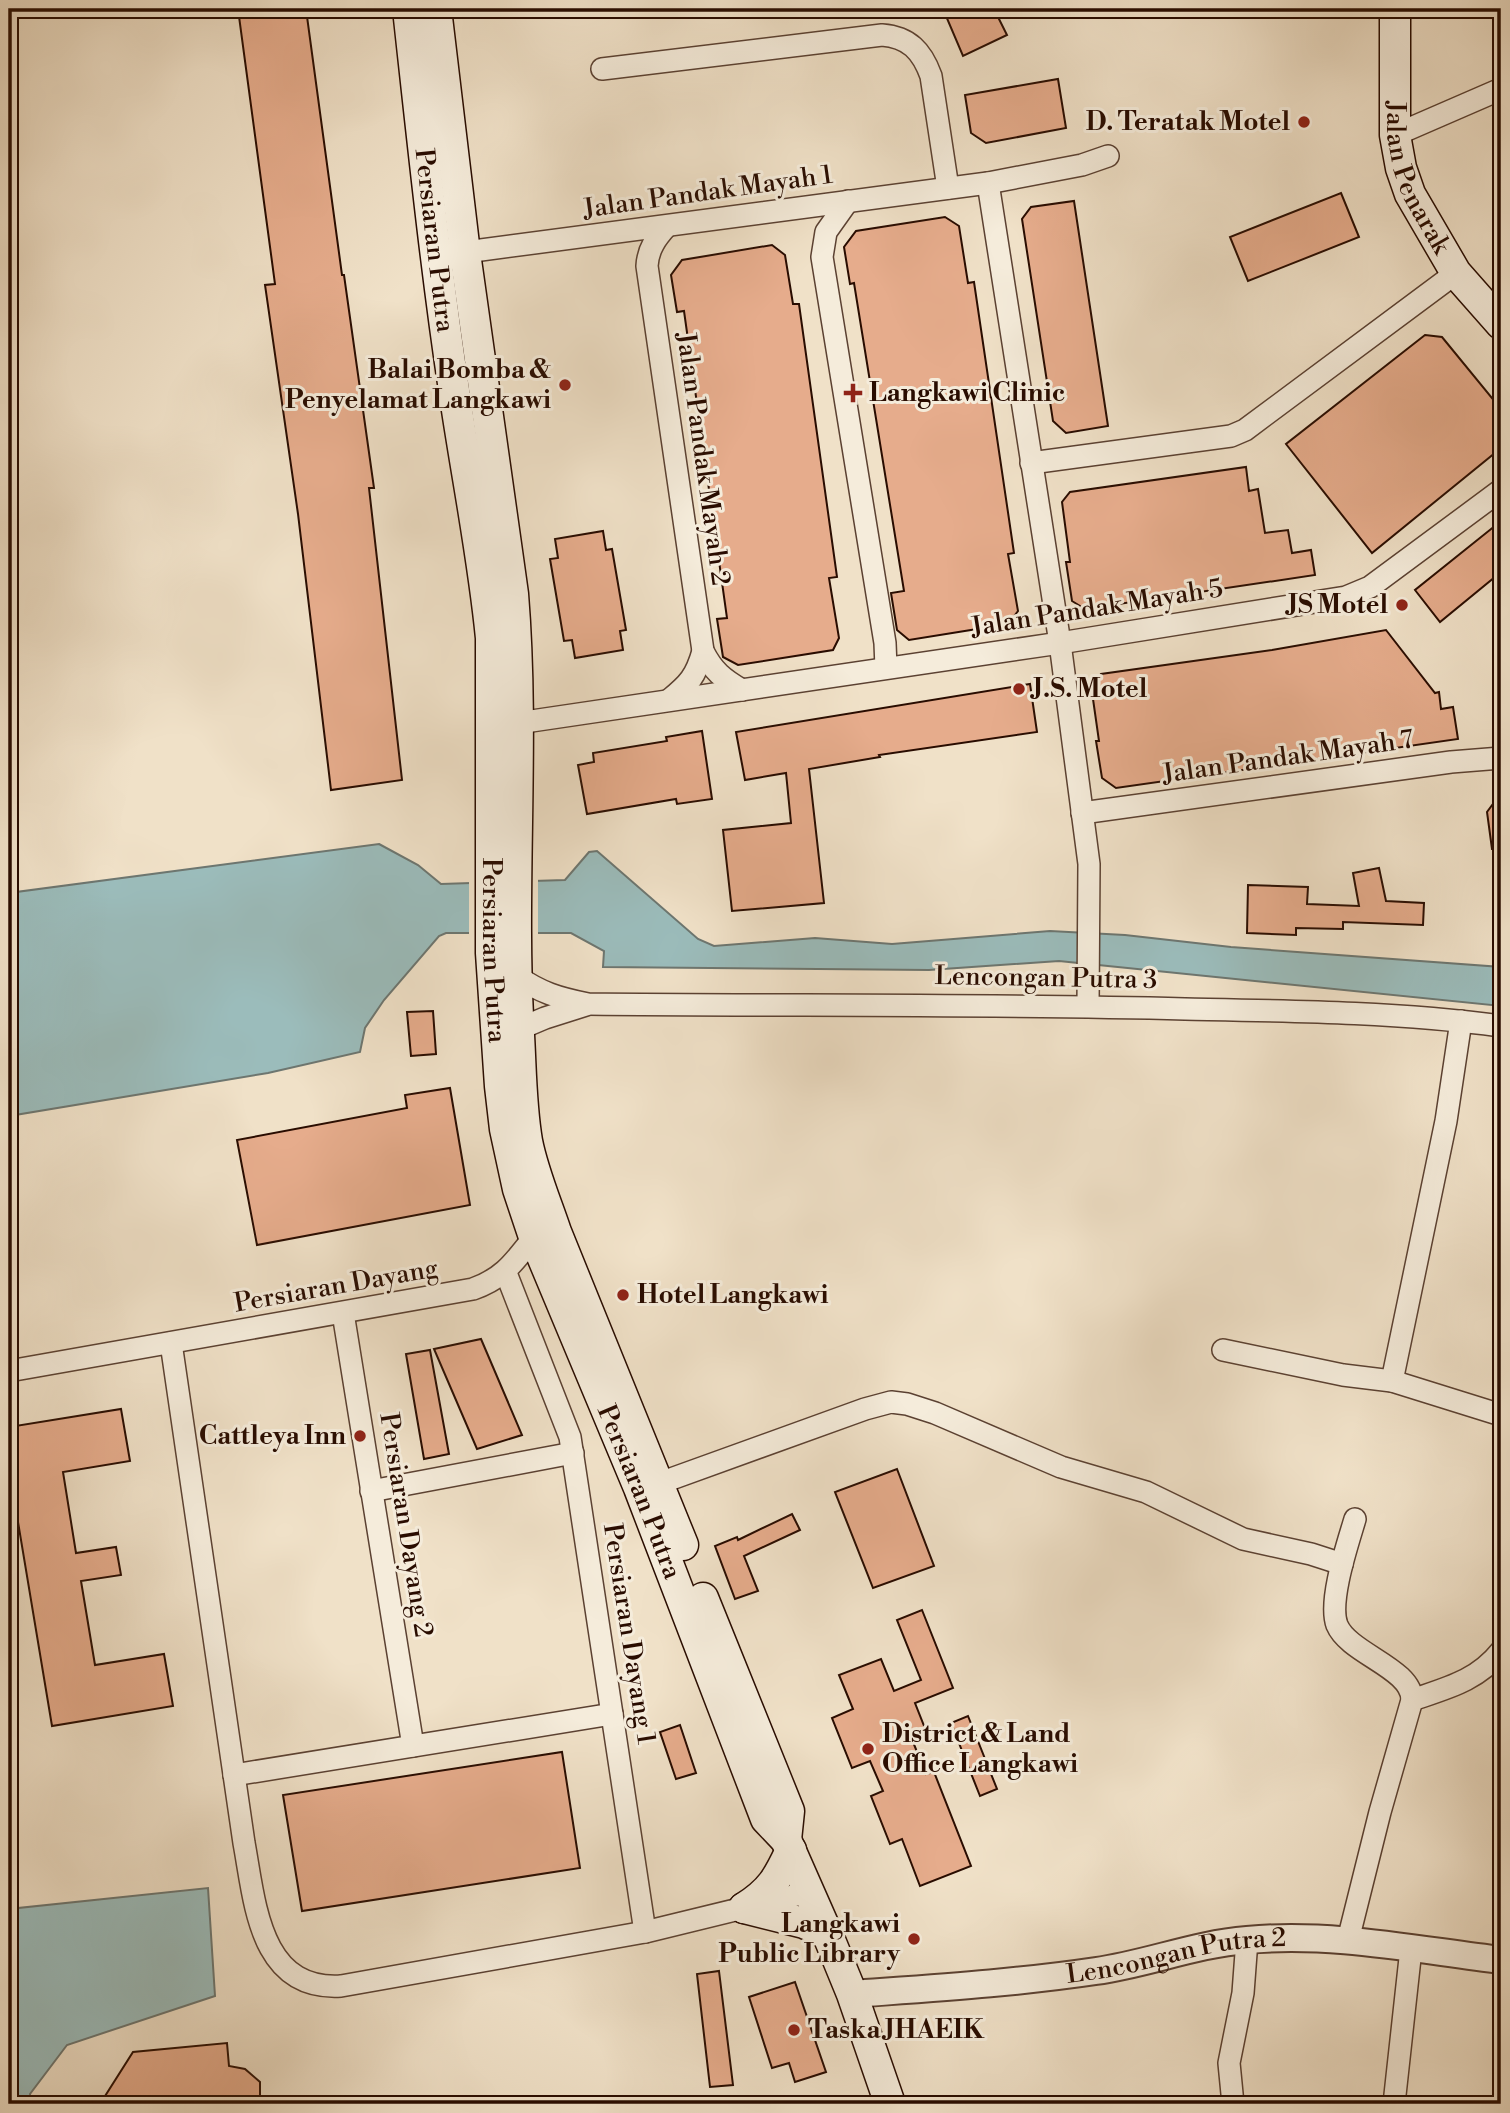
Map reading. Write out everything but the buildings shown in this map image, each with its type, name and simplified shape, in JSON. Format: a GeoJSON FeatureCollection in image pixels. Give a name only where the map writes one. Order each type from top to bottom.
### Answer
{"type":"FeatureCollection","features":[{"type":"Feature","properties":{"kind":"main road","name":"Persiaran Putra"},"geometry":{"type":"LineString","coordinates":[[408,9],[435,257],[487,593],[508,960],[505,1129],[518,1189],[534,1237],[639,1488],[766,1819],[788,1845],[810,1892],[852,1994],[890,2104]]}},
{"type":"Feature","properties":{"kind":"main road","name":"Persiaran Putra"},"geometry":{"type":"LineString","coordinates":[[436,9],[465,253],[513,594],[517,643],[517,723],[503,869]]}},
{"type":"Feature","properties":{"kind":"main road","name":"Jalan Penarak"},"geometry":{"type":"LineString","coordinates":[[1395,9],[1395,135],[1401,168],[1410,194],[1456,273],[1501,324]]}},
{"type":"Feature","properties":{"kind":"main road"},"geometry":{"type":"LineString","coordinates":[[454,393],[484,389]]}},
{"type":"Feature","properties":{"kind":"main road","name":"Persiaran Putra"},"geometry":{"type":"LineString","coordinates":[[508,960],[519,1030],[527,1141],[540,1187],[789,1811],[788,1845]]}},
{"type":"Feature","properties":{"kind":"main road"},"geometry":{"type":"LineString","coordinates":[[744,1908],[770,1889],[779,1878],[788,1845]]}},
{"type":"Feature","properties":{"kind":"main road"},"geometry":{"type":"LineString","coordinates":[[744,1908],[795,1921],[827,1933]]}},
{"type":"Feature","properties":{"kind":"street"},"geometry":{"type":"LineString","coordinates":[[602,69],[894,36],[918,49],[931,76],[948,188]]}},
{"type":"Feature","properties":{"kind":"street"},"geometry":{"type":"LineString","coordinates":[[1395,135],[1501,89]]}},
{"type":"Feature","properties":{"kind":"street","name":"Jalan Pandak Mayah 1"},"geometry":{"type":"LineString","coordinates":[[435,257],[988,183],[1082,165],[1108,156]]}},
{"type":"Feature","properties":{"kind":"street"},"geometry":{"type":"LineString","coordinates":[[988,183],[1060,643],[1082,813],[1089,871],[1088,1006]]}},
{"type":"Feature","properties":{"kind":"street"},"geometry":{"type":"LineString","coordinates":[[848,201],[826,232],[822,257],[885,643],[886,668]]}},
{"type":"Feature","properties":{"kind":"street","name":"Jalan Pandak Mayah 2"},"geometry":{"type":"LineString","coordinates":[[667,226],[652,245],[647,266],[704,651],[711,668],[723,680],[742,690]]}},
{"type":"Feature","properties":{"kind":"street"},"geometry":{"type":"LineString","coordinates":[[1031,463],[1231,436],[1245,430],[1456,273]]}},
{"type":"Feature","properties":{"kind":"street","name":"Jalan Pandak Mayah 5"},"geometry":{"type":"LineString","coordinates":[[517,723],[1060,643],[1358,593],[1370,587],[1501,490]]}},
{"type":"Feature","properties":{"kind":"street"},"geometry":{"type":"LineString","coordinates":[[669,700],[688,686],[704,651]]}},
{"type":"Feature","properties":{"kind":"street","name":"Jalan Pandak Mayah 7"},"geometry":{"type":"LineString","coordinates":[[1082,813],[1451,762],[1501,758]]}},
{"type":"Feature","properties":{"kind":"street"},"geometry":{"type":"LineString","coordinates":[[508,960],[535,989],[552,997],[588,1004]]}},
{"type":"Feature","properties":{"kind":"street"},"geometry":{"type":"LineString","coordinates":[[519,1030],[588,1004]]}},
{"type":"Feature","properties":{"kind":"street","name":"Lencongan Putra 3"},"geometry":{"type":"LineString","coordinates":[[588,1004],[1088,1006],[1244,1010],[1461,1021],[1501,1026]]}},
{"type":"Feature","properties":{"kind":"street"},"geometry":{"type":"LineString","coordinates":[[1392,1381],[1446,1121],[1461,1021]]}},
{"type":"Feature","properties":{"kind":"street"},"geometry":{"type":"LineString","coordinates":[[506,1273],[534,1237]]}},
{"type":"Feature","properties":{"kind":"street","name":"Persiaran Dayang"},"geometry":{"type":"LineString","coordinates":[[9,1371],[473,1289],[506,1273]]}},
{"type":"Feature","properties":{"kind":"street","name":"Persiaran Dayang 1"},"geometry":{"type":"LineString","coordinates":[[506,1273],[570,1437],[645,1931]]}},
{"type":"Feature","properties":{"kind":"street","name":"Persiaran Dayang 2"},"geometry":{"type":"LineString","coordinates":[[343,1313],[413,1746]]}},
{"type":"Feature","properties":{"kind":"street"},"geometry":{"type":"LineString","coordinates":[[172,1343],[244,1843],[257,1915],[271,1950],[293,1974],[308,1983],[325,1987],[350,1984],[645,1931],[810,1892]]}},
{"type":"Feature","properties":{"kind":"street"},"geometry":{"type":"LineString","coordinates":[[1223,1350],[1343,1376],[1392,1381],[1501,1415]]}},
{"type":"Feature","properties":{"kind":"street"},"geometry":{"type":"LineString","coordinates":[[660,1483],[891,1402],[935,1413],[1061,1467],[1146,1492],[1243,1539],[1311,1554],[1342,1564]]}},
{"type":"Feature","properties":{"kind":"street"},"geometry":{"type":"LineString","coordinates":[[371,1491],[573,1453]]}},
{"type":"Feature","properties":{"kind":"street"},"geometry":{"type":"LineString","coordinates":[[1349,1940],[1380,1812],[1412,1700],[1412,1692],[1404,1681],[1345,1637],[1336,1624],[1335,1600],[1355,1518]]}},
{"type":"Feature","properties":{"kind":"street"},"geometry":{"type":"LineString","coordinates":[[1412,1700],[1461,1684],[1491,1663],[1501,1651]]}},
{"type":"Feature","properties":{"kind":"street"},"geometry":{"type":"LineString","coordinates":[[234,1775],[612,1714]]}},
{"type":"Feature","properties":{"kind":"street"},"geometry":{"type":"LineString","coordinates":[[1233,2104],[1229,2063],[1243,1993],[1247,1940]]}},
{"type":"Feature","properties":{"kind":"street","name":"Lencongan Putra 2"},"geometry":{"type":"LineString","coordinates":[[852,1994],[1000,1983],[1099,1971],[1215,1944],[1247,1940],[1349,1940],[1501,1960]]}},
{"type":"Feature","properties":{"kind":"street"},"geometry":{"type":"LineString","coordinates":[[1394,2104],[1412,1949]]}},
{"type":"Feature","properties":{"kind":"water"},"geometry":{"type":"Polygon","coordinates":[[[379,844],[418,865],[441,884],[565,880],[589,852],[597,851],[698,939],[714,946],[815,938],[892,944],[1050,931],[1125,935],[1231,947],[1501,967],[1501,1006],[1059,961],[929,970],[603,967],[604,951],[571,933],[446,933],[439,936],[384,1000],[365,1028],[360,1052],[268,1073],[9,1116],[9,893],[379,844]]]}},
{"type":"Feature","properties":{"kind":"water"},"geometry":{"type":"Polygon","coordinates":[[[208,1888],[215,1996],[67,2045],[30,2094],[31,2104],[9,2104],[9,1909],[208,1888]]]}},
{"type":"Feature","properties":{"kind":"pier"},"geometry":{"type":"Polygon","coordinates":[[[538,877],[538,936],[469,936],[469,879],[538,877]]]}},
{"type":"Feature","properties":{"kind":"place","name":"D. Teratak Motel"},"geometry":{"type":"Point","coordinates":[1304,122]}},
{"type":"Feature","properties":{"kind":"place","name":"Balai Bomba & Penyelamat Langkawi"},"geometry":{"type":"Point","coordinates":[565,385]}},
{"type":"Feature","properties":{"kind":"place","name":"Langkawi Clinic"},"geometry":{"type":"Point","coordinates":[853,393]}},
{"type":"Feature","properties":{"kind":"place","name":"JS Motel"},"geometry":{"type":"Point","coordinates":[1402,605]}},
{"type":"Feature","properties":{"kind":"place","name":"J.S. Motel"},"geometry":{"type":"Point","coordinates":[1019,689]}},
{"type":"Feature","properties":{"kind":"place","name":"Hotel Langkawi"},"geometry":{"type":"Point","coordinates":[623,1295]}},
{"type":"Feature","properties":{"kind":"place","name":"Cattleya Inn"},"geometry":{"type":"Point","coordinates":[360,1436]}},
{"type":"Feature","properties":{"kind":"place","name":"District & Land Office Langkawi"},"geometry":{"type":"Point","coordinates":[868,1749]}},
{"type":"Feature","properties":{"kind":"place","name":"Langkawi Public Library"},"geometry":{"type":"Point","coordinates":[914,1939]}},
{"type":"Feature","properties":{"kind":"place","name":"Taska JHAEIK"},"geometry":{"type":"Point","coordinates":[794,2030]}}]}
